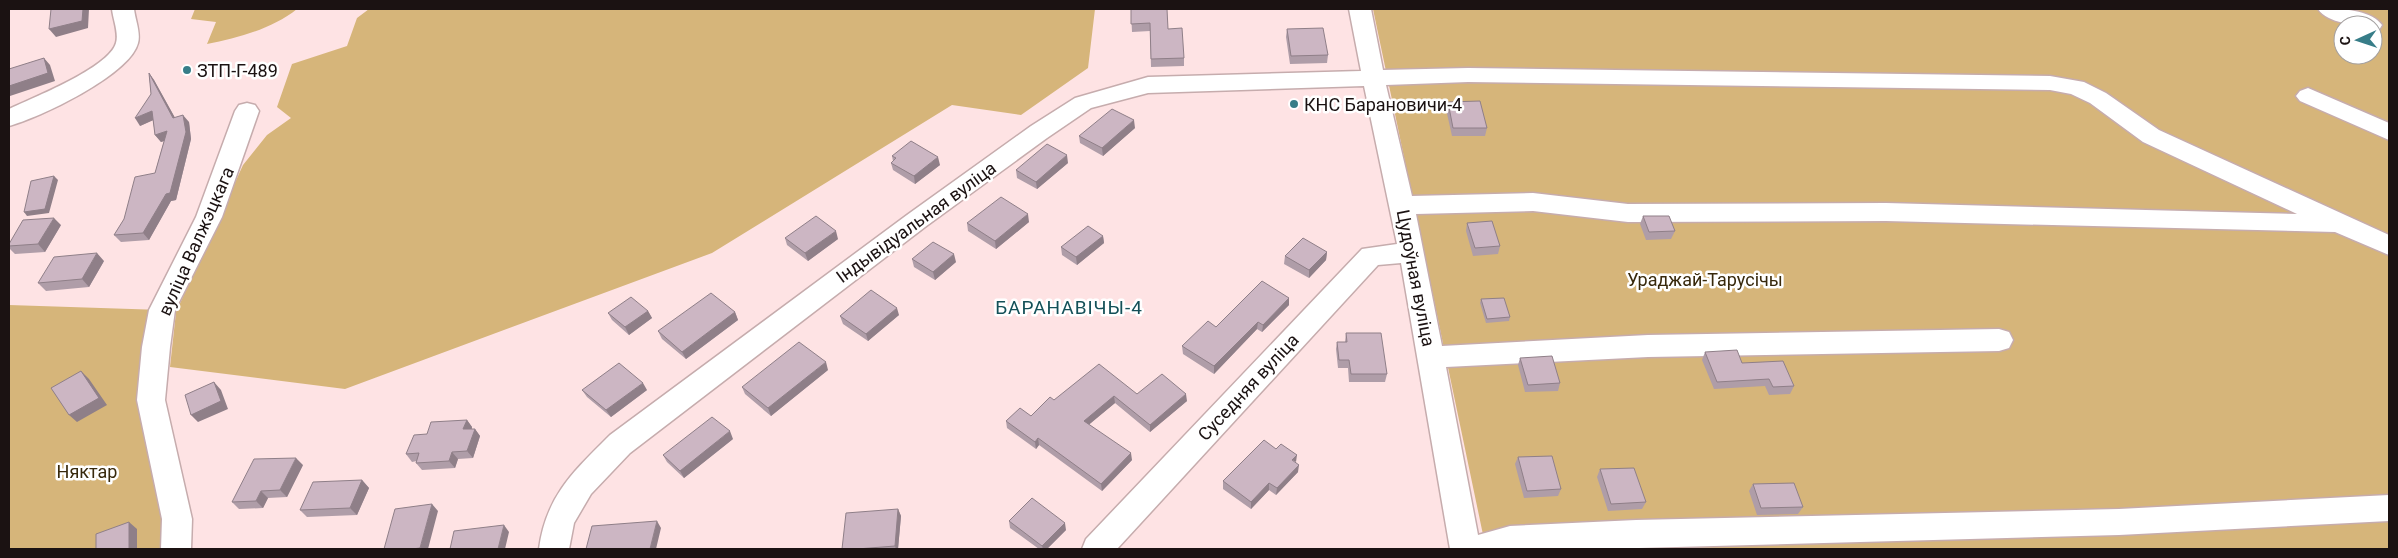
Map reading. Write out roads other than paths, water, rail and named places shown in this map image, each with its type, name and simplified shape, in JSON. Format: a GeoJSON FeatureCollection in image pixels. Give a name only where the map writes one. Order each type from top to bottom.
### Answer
{"type":"FeatureCollection","features":[{"type":"Feature","properties":{"kind":"street"},"geometry":{"type":"LineString","coordinates":[[9,118],[106,70],[122,54],[127,44],[123,9]]}},
{"type":"Feature","properties":{"kind":"street","name":"Цудоўная вуліца"},"geometry":{"type":"LineString","coordinates":[[1360,9],[1412,253],[1465,549]]}},
{"type":"Feature","properties":{"kind":"street"},"geometry":{"type":"LineString","coordinates":[[2330,9],[2346,15]]}},
{"type":"Feature","properties":{"kind":"street","name":"Індывідуальная вуліца"},"geometry":{"type":"LineString","coordinates":[[554,549],[558,520],[580,485],[620,444],[916,221],[1083,102],[1148,85],[1468,75],[2050,83],[2076,87],[2098,98],[2151,136],[2389,246]]}},
{"type":"Feature","properties":{"kind":"street"},"geometry":{"type":"LineString","coordinates":[[2308,96],[2389,132]]}},
{"type":"Feature","properties":{"kind":"street","name":"вуліца Валжэцкага"},"geometry":{"type":"LineString","coordinates":[[176,549],[177,519],[151,400],[156,347],[162,310],[209,218],[247,111]]}},
{"type":"Feature","properties":{"kind":"street"},"geometry":{"type":"LineString","coordinates":[[1401,205],[1533,202],[1628,213],[1886,212],[2342,224]]}},
{"type":"Feature","properties":{"kind":"street","name":"Суседняя вуліца"},"geometry":{"type":"LineString","coordinates":[[1097,549],[1371,256],[1412,253]]}},
{"type":"Feature","properties":{"kind":"street"},"geometry":{"type":"LineString","coordinates":[[1432,357],[1648,346],[1999,340]]}},
{"type":"Feature","properties":{"kind":"street"},"geometry":{"type":"LineString","coordinates":[[1478,549],[1510,540],[1636,534],[2119,522],[2389,508]]}},
{"type":"Feature","properties":{"kind":"place","name":"ЗТП-Г-489"},"geometry":{"type":"Point","coordinates":[187,70]}},
{"type":"Feature","properties":{"kind":"place","name":"КНС Барановичи-4"},"geometry":{"type":"Point","coordinates":[1294,104]}},
{"type":"Feature","properties":{"kind":"district","name":"БАРАНАВІЧЫ-4"},"geometry":{"type":"Point","coordinates":[1069,307]}},
{"type":"Feature","properties":{"kind":"park label","name":"Ураджай-Тарусічы"},"geometry":{"type":"Point","coordinates":[1705,279]}},
{"type":"Feature","properties":{"kind":"park label","name":"Няктар"},"geometry":{"type":"Point","coordinates":[87,471]}}]}
